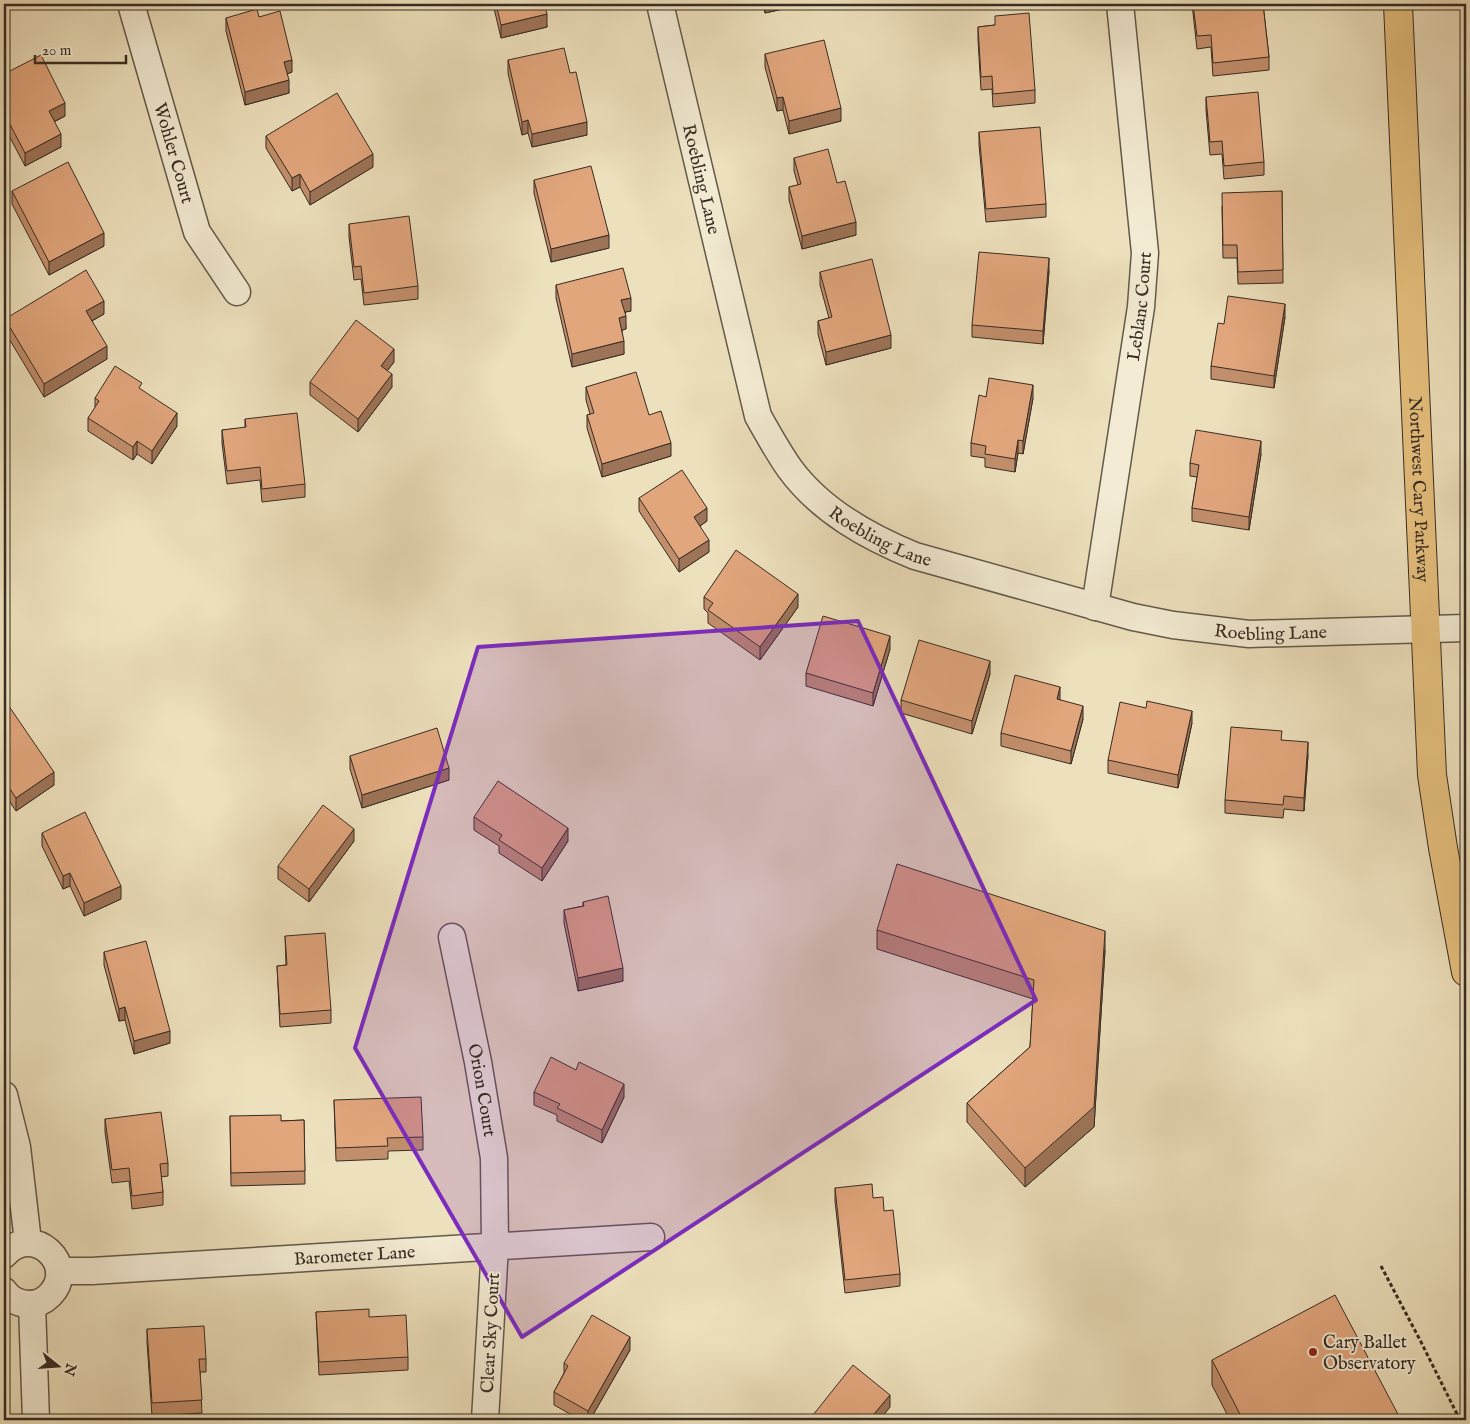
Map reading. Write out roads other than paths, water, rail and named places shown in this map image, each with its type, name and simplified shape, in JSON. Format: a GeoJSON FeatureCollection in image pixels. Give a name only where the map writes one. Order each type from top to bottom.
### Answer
{"type":"FeatureCollection","features":[{"type":"Feature","properties":{"kind":"main road","name":"Northwest Cary Parkway"},"geometry":{"type":"LineString","coordinates":[[1398,4],[1432,775],[1443,848],[1466,972]]}},
{"type":"Feature","properties":{"kind":"street","name":"Wohler Court"},"geometry":{"type":"LineString","coordinates":[[131,4],[196,232],[237,292]]}},
{"type":"Feature","properties":{"kind":"street","name":"Roebling Lane"},"geometry":{"type":"LineString","coordinates":[[660,4],[758,416],[790,470],[805,488],[836,515],[889,546],[916,556],[1095,607],[1173,625],[1248,634],[1466,628]]}},
{"type":"Feature","properties":{"kind":"street","name":"Leblanc Court"},"geometry":{"type":"LineString","coordinates":[[1095,607],[1141,307],[1145,253],[1120,4]]}},
{"type":"Feature","properties":{"kind":"street","name":"Orion Court"},"geometry":{"type":"LineString","coordinates":[[452,937],[478,1062],[494,1158],[495,1246]]}},
{"type":"Feature","properties":{"kind":"street"},"geometry":{"type":"LineString","coordinates":[[4,1095],[17,1146],[28,1242]]}},
{"type":"Feature","properties":{"kind":"street","name":"Barometer Lane"},"geometry":{"type":"LineString","coordinates":[[59,1271],[92,1271],[651,1237]]}},
{"type":"Feature","properties":{"kind":"street"},"geometry":{"type":"LineString","coordinates":[[4,1255],[9,1249],[18,1245],[28,1242],[37,1244],[52,1254],[57,1262],[59,1271],[55,1289],[41,1301],[32,1304],[22,1304],[13,1300],[4,1291]]}},
{"type":"Feature","properties":{"kind":"street","name":"Clear Sky Court"},"geometry":{"type":"LineString","coordinates":[[485,1420],[495,1246]]}},
{"type":"Feature","properties":{"kind":"street"},"geometry":{"type":"LineString","coordinates":[[32,1304],[36,1420]]}},
{"type":"Feature","properties":{"kind":"place","name":"Cary Ballet Observatory"},"geometry":{"type":"Point","coordinates":[1313,1352]}}]}
